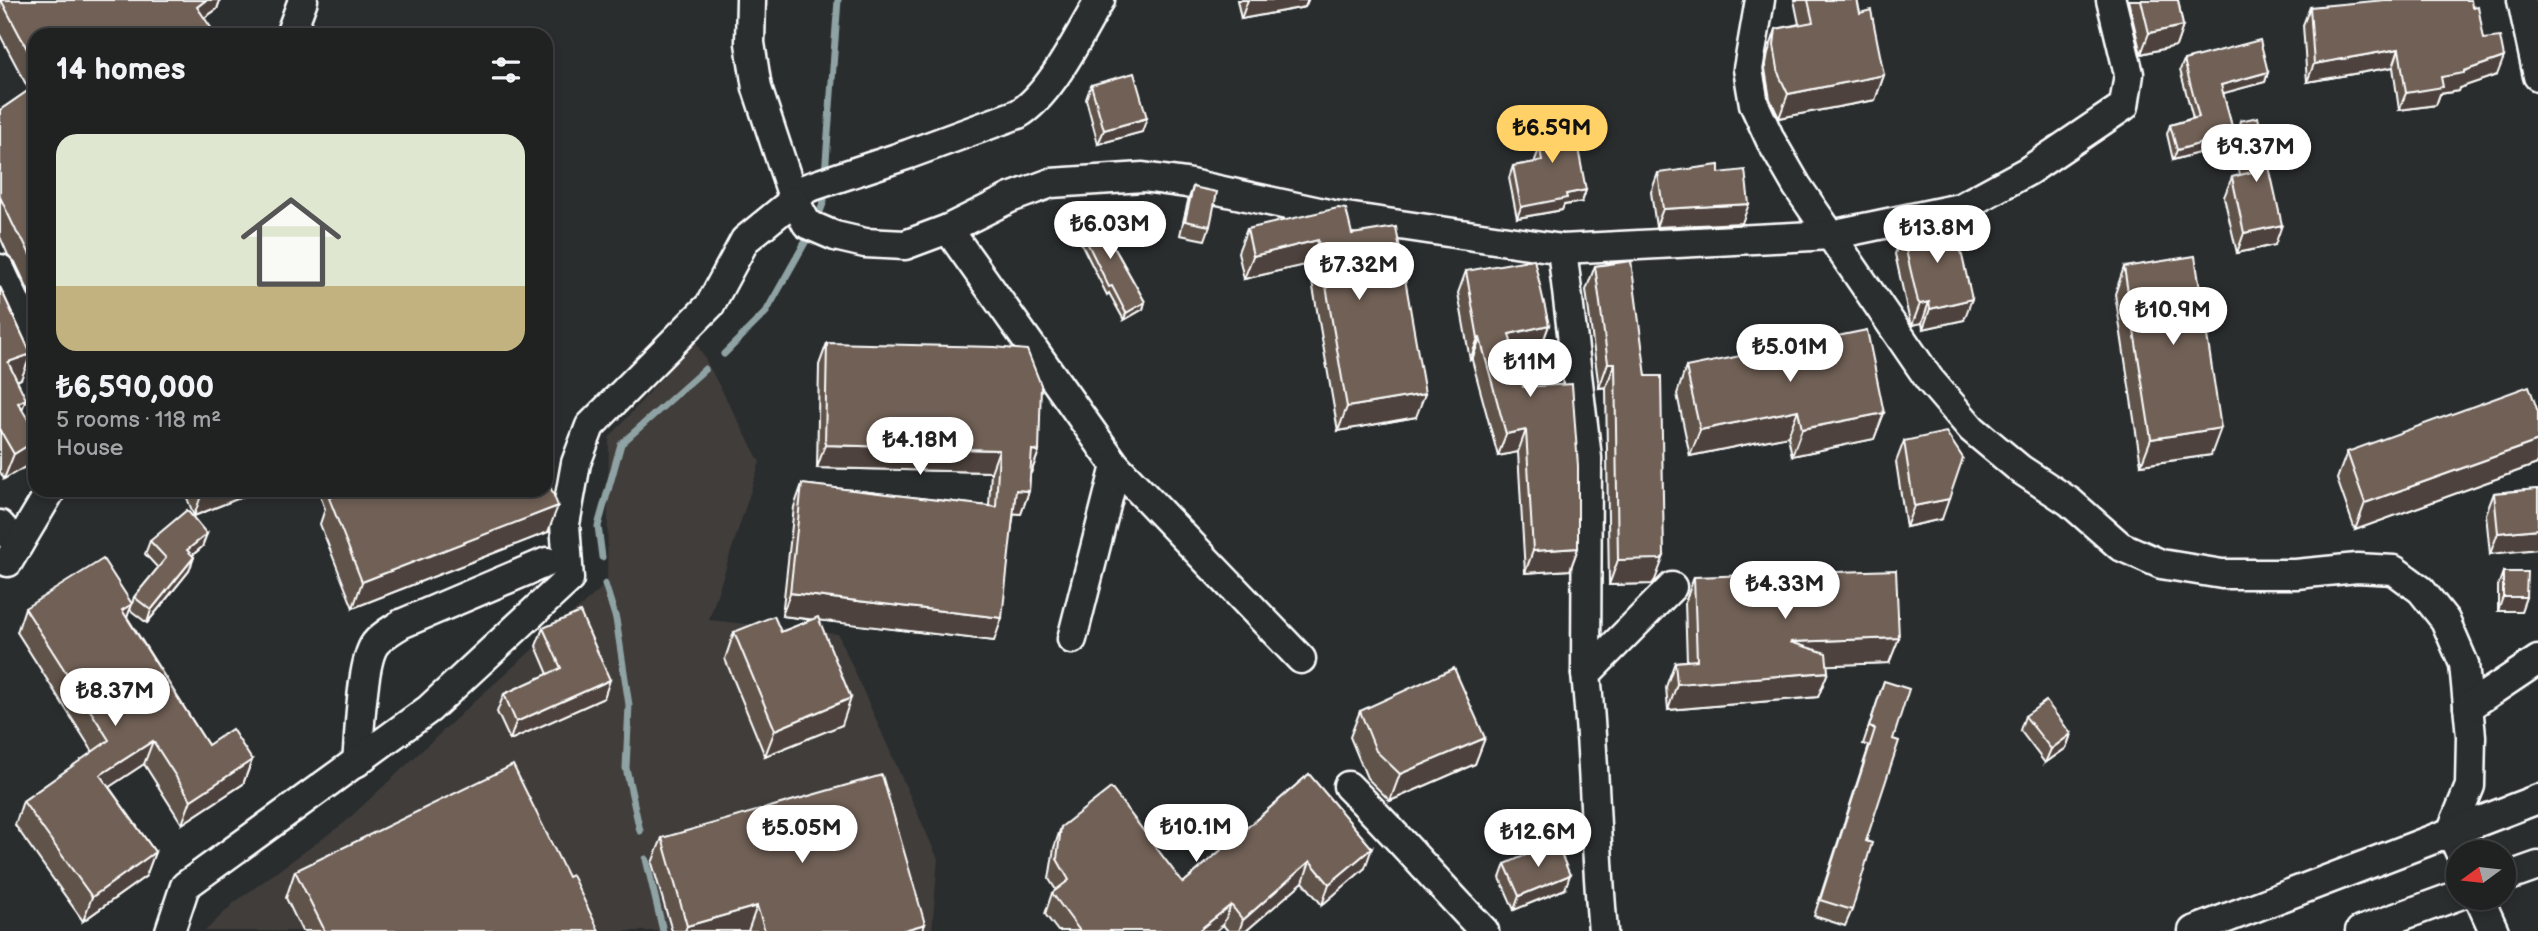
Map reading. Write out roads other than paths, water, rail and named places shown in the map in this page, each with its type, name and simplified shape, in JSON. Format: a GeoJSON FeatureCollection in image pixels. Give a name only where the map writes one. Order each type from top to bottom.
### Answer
{"type":"FeatureCollection","features":[{"type":"Feature","properties":{"kind":"street"},"geometry":{"type":"LineString","coordinates":[[293,28],[303,0]]}},
{"type":"Feature","properties":{"kind":"street"},"geometry":{"type":"LineString","coordinates":[[751,0],[750,43],[757,88],[794,200],[807,224],[835,236],[865,243],[905,245],[948,229],[1010,198],[1051,183],[1143,177],[1186,183],[1333,215],[1562,249],[1831,236],[1960,208],[2028,170],[2124,106],[2129,74],[2111,0]]}},
{"type":"Feature","properties":{"kind":"street"},"geometry":{"type":"LineString","coordinates":[[170,931],[186,886],[429,709],[569,579],[565,524],[576,463],[590,426],[710,304],[745,240],[807,188],[921,150],[1030,107],[1046,88],[1100,0]]}},
{"type":"Feature","properties":{"kind":"street"},"geometry":{"type":"LineString","coordinates":[[1760,0],[1748,69],[1754,104],[1771,141],[1831,236],[1929,379],[1972,429],[2020,469],[2070,502],[2120,546],[2161,564],[2222,574],[2297,574],[2357,568],[2394,570],[2421,590],[2445,620],[2464,664],[2471,736],[2470,786],[2456,840]]}},
{"type":"Feature","properties":{"kind":"street"},"geometry":{"type":"LineString","coordinates":[[2522,0],[2538,76]]}},
{"type":"Feature","properties":{"kind":"street"},"geometry":{"type":"LineString","coordinates":[[948,229],[1116,466],[1301,659]]}},
{"type":"Feature","properties":{"kind":"street"},"geometry":{"type":"LineString","coordinates":[[1562,249],[1587,458],[1586,674],[1603,931]]}},
{"type":"Feature","properties":{"kind":"street"},"geometry":{"type":"LineString","coordinates":[[0,269],[28,329]]}},
{"type":"Feature","properties":{"kind":"street"},"geometry":{"type":"LineString","coordinates":[[1072,639],[1116,466]]}},
{"type":"Feature","properties":{"kind":"street"},"geometry":{"type":"LineString","coordinates":[[5,556],[46,497]]}},
{"type":"Feature","properties":{"kind":"street"},"geometry":{"type":"LineString","coordinates":[[357,762],[367,661],[374,645],[383,635],[401,624],[548,562]]}},
{"type":"Feature","properties":{"kind":"street"},"geometry":{"type":"LineString","coordinates":[[1586,674],[1672,587]]}},
{"type":"Feature","properties":{"kind":"street"},"geometry":{"type":"LineString","coordinates":[[2468,707],[2538,660]]}},
{"type":"Feature","properties":{"kind":"street"},"geometry":{"type":"LineString","coordinates":[[1349,786],[1484,931]]}},
{"type":"Feature","properties":{"kind":"street"},"geometry":{"type":"LineString","coordinates":[[2460,840],[2538,799]]}},
{"type":"Feature","properties":{"kind":"street"},"geometry":{"type":"LineString","coordinates":[[2193,931],[2446,845]]}},
{"type":"Feature","properties":{"kind":"street"},"geometry":{"type":"LineString","coordinates":[[2516,874],[2538,866]]}},
{"type":"Feature","properties":{"kind":"street"},"geometry":{"type":"LineString","coordinates":[[2360,931],[2446,900]]}},
{"type":"Feature","properties":{"kind":"street"},"geometry":{"type":"LineString","coordinates":[[2484,910],[2494,931]]}},
{"type":"Feature","properties":{"kind":"waterway"},"geometry":{"type":"LineString","coordinates":[[825,174],[838,0]]}},
{"type":"Feature","properties":{"kind":"waterway"},"geometry":{"type":"LineString","coordinates":[[817,220],[824,201]]}},
{"type":"Feature","properties":{"kind":"waterway"},"geometry":{"type":"LineString","coordinates":[[724,354],[766,312],[807,239]]}},
{"type":"Feature","properties":{"kind":"waterway"},"geometry":{"type":"LineString","coordinates":[[602,557],[598,526],[621,444],[705,369]]}},
{"type":"Feature","properties":{"kind":"waterway"},"geometry":{"type":"LineString","coordinates":[[605,584],[616,619],[629,705],[626,768],[640,831]]}},
{"type":"Feature","properties":{"kind":"waterway"},"geometry":{"type":"LineString","coordinates":[[646,859],[663,931]]}}]}
